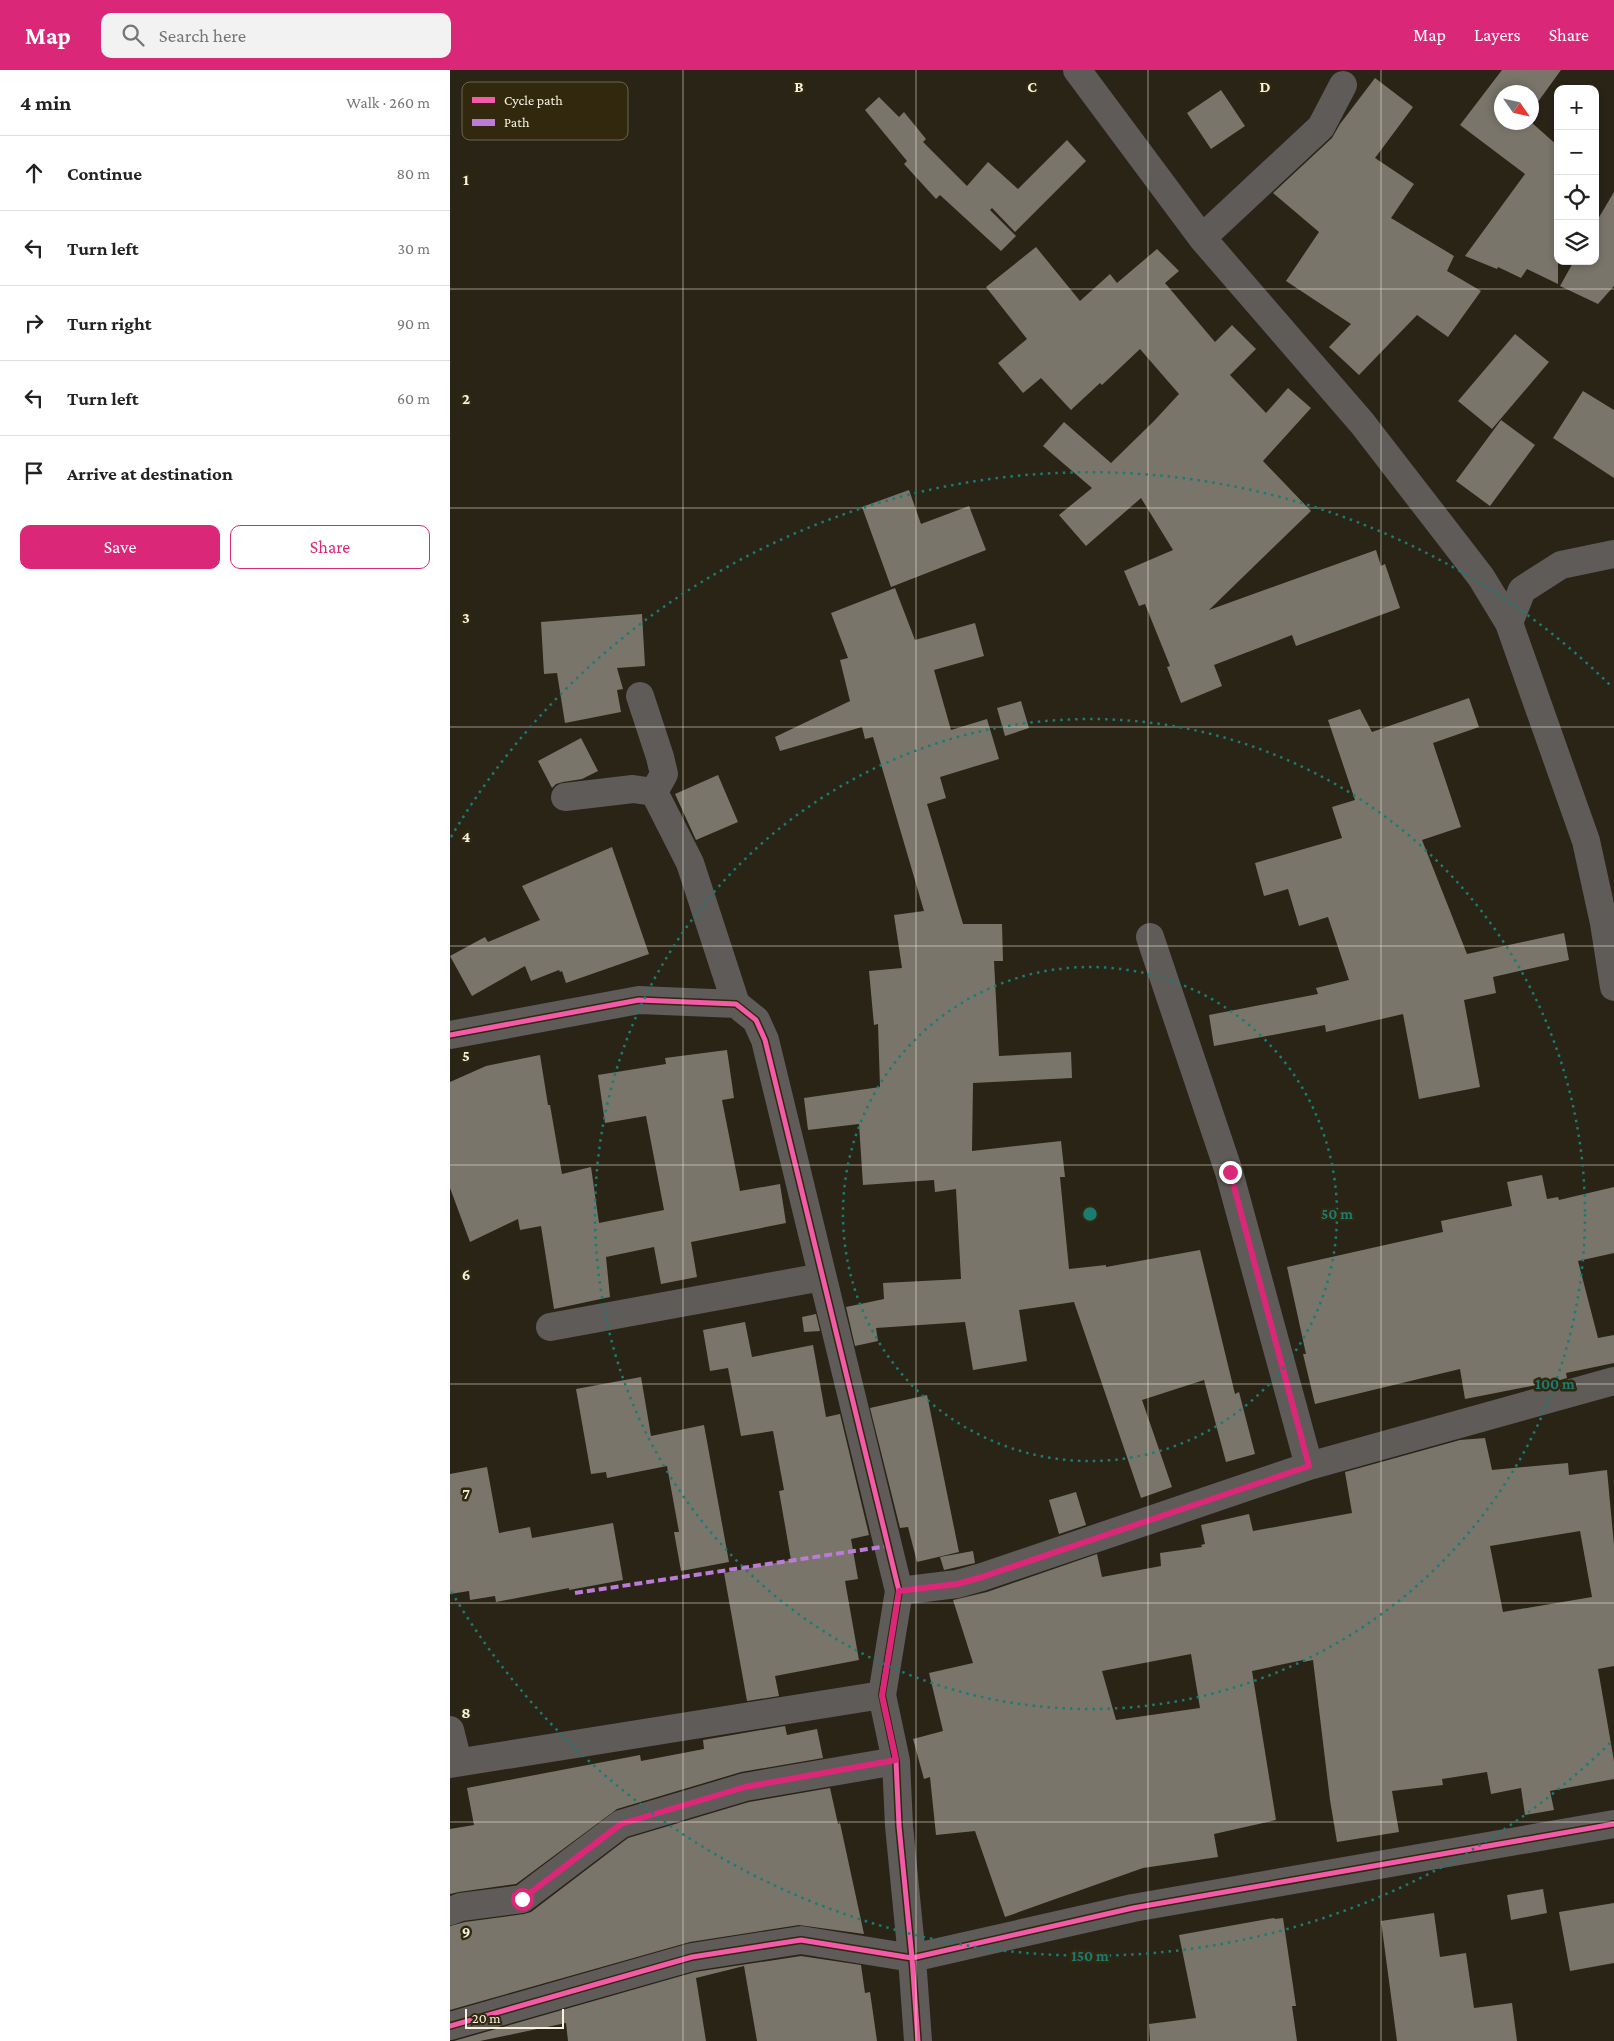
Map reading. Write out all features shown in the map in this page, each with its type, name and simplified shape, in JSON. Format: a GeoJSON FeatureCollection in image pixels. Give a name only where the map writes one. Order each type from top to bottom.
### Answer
{"type":"FeatureCollection","features":[{"type":"Feature","properties":{"kind":"street"},"geometry":{"type":"LineString","coordinates":[[1077,70],[1202,238],[1362,423],[1481,577],[1509,623],[1586,841],[1604,923],[1614,987]]}},
{"type":"Feature","properties":{"kind":"street"},"geometry":{"type":"LineString","coordinates":[[1202,238],[1321,127],[1343,85]]}},
{"type":"Feature","properties":{"kind":"street"},"geometry":{"type":"LineString","coordinates":[[1509,623],[1522,590],[1561,565],[1614,554]]}},
{"type":"Feature","properties":{"kind":"street"},"geometry":{"type":"LineString","coordinates":[[640,696],[664,774],[654,792]]}},
{"type":"Feature","properties":{"kind":"street"},"geometry":{"type":"LineString","coordinates":[[565,797],[634,790],[654,792]]}},
{"type":"Feature","properties":{"kind":"street"},"geometry":{"type":"LineString","coordinates":[[654,792],[690,863],[736,1004],[756,1020],[765,1040],[899,1591],[882,1696],[896,1760],[899,1826],[918,2041]]}},
{"type":"Feature","properties":{"kind":"street"},"geometry":{"type":"LineString","coordinates":[[1150,937],[1230,1172],[1309,1466]]}},
{"type":"Feature","properties":{"kind":"street"},"geometry":{"type":"LineString","coordinates":[[450,1035],[639,1000],[736,1004]]}},
{"type":"Feature","properties":{"kind":"street"},"geometry":{"type":"LineString","coordinates":[[550,1327],[822,1277]]}},
{"type":"Feature","properties":{"kind":"street"},"geometry":{"type":"LineString","coordinates":[[899,1591],[957,1584],[982,1577],[1309,1466],[1614,1381]]}},
{"type":"Feature","properties":{"kind":"street"},"geometry":{"type":"LineString","coordinates":[[450,1730],[454,1763],[882,1696]]}},
{"type":"Feature","properties":{"kind":"street"},"geometry":{"type":"LineString","coordinates":[[450,1911],[461,1907],[522,1899],[621,1824],[745,1787],[896,1760]]}},
{"type":"Feature","properties":{"kind":"street"},"geometry":{"type":"LineString","coordinates":[[450,2026],[692,1958],[801,1940],[912,1958],[1133,1908],[1614,1824]]}},
{"type":"Feature","properties":{"kind":"building"},"geometry":{"type":"Polygon","coordinates":[[[1502,70],[1561,70],[1539,100],[1539,85],[1494,85],[1494,130],[1539,129],[1554,142],[1554,265],[1558,265],[1558,284],[1527,269],[1521,278],[1498,267],[1497,269],[1465,256],[1525,174],[1460,125],[1502,70]]]}},
{"type":"Feature","properties":{"kind":"building"},"geometry":{"type":"Polygon","coordinates":[[[1375,78],[1413,107],[1375,158],[1414,184],[1391,218],[1454,256],[1447,271],[1481,291],[1448,337],[1417,315],[1359,375],[1329,347],[1351,324],[1286,281],[1319,232],[1273,193],[1332,138],[1340,124],[1375,78]]]}},
{"type":"Feature","properties":{"kind":"building"},"geometry":{"type":"Polygon","coordinates":[[[1221,90],[1245,126],[1211,149],[1187,113],[1221,90]]]}},
{"type":"Feature","properties":{"kind":"building"},"geometry":{"type":"Polygon","coordinates":[[[879,97],[899,117],[904,112],[926,139],[923,142],[967,186],[988,162],[1018,189],[1067,140],[1086,161],[1015,232],[992,208],[990,210],[1016,236],[1001,251],[940,195],[936,199],[904,164],[907,161],[865,110],[879,97]]]}},
{"type":"Feature","properties":{"kind":"building"},"geometry":{"type":"Polygon","coordinates":[[[1614,192],[1614,286],[1598,304],[1560,286],[1572,265],[1599,265],[1599,217],[1614,192]]]}},
{"type":"Feature","properties":{"kind":"building"},"geometry":{"type":"Polygon","coordinates":[[[1036,247],[1080,301],[1110,274],[1117,283],[1157,249],[1179,271],[1165,283],[1215,342],[1232,325],[1256,349],[1230,375],[1266,413],[1288,388],[1311,408],[1263,461],[1311,511],[1209,610],[1376,550],[1381,566],[1385,564],[1400,608],[1296,646],[1292,635],[1214,665],[1222,686],[1181,703],[1167,667],[1170,666],[1145,604],[1139,606],[1124,571],[1173,550],[1141,498],[1086,546],[1059,515],[1092,488],[1043,446],[1064,422],[1111,463],[1179,394],[1140,349],[1102,385],[1100,383],[1071,410],[1041,378],[1023,393],[998,363],[1027,339],[986,287],[1036,247]]]}},
{"type":"Feature","properties":{"kind":"building"},"geometry":{"type":"Polygon","coordinates":[[[1515,334],[1549,362],[1492,429],[1458,401],[1515,334]]]}},
{"type":"Feature","properties":{"kind":"building"},"geometry":{"type":"Polygon","coordinates":[[[1583,391],[1614,410],[1614,478],[1553,438],[1583,391]]]}},
{"type":"Feature","properties":{"kind":"building"},"geometry":{"type":"Polygon","coordinates":[[[1501,420],[1535,445],[1490,506],[1456,481],[1501,420]]]}},
{"type":"Feature","properties":{"kind":"building"},"geometry":{"type":"Polygon","coordinates":[[[909,490],[921,524],[969,506],[986,550],[891,587],[862,507],[909,490]]]}},
{"type":"Feature","properties":{"kind":"building"},"geometry":{"type":"Polygon","coordinates":[[[895,588],[915,640],[975,623],[984,656],[934,670],[951,730],[987,719],[999,759],[940,777],[946,798],[927,804],[963,924],[1002,924],[1003,961],[994,961],[999,1056],[1071,1052],[1072,1078],[973,1083],[972,1151],[1061,1141],[1065,1177],[1060,1177],[1069,1269],[1106,1265],[1106,1267],[1200,1250],[1235,1394],[1239,1392],[1255,1454],[1226,1462],[1204,1380],[1142,1400],[1172,1487],[1141,1498],[1074,1302],[1019,1310],[1027,1361],[973,1370],[965,1322],[876,1328],[878,1341],[855,1346],[846,1307],[884,1299],[883,1283],[961,1279],[956,1189],[935,1192],[934,1180],[863,1185],[859,1124],[808,1130],[804,1098],[880,1087],[878,1024],[874,1025],[869,971],[902,968],[894,915],[924,911],[873,737],[865,739],[862,727],[780,751],[775,737],[850,701],[840,660],[848,658],[831,613],[895,588]]]}},
{"type":"Feature","properties":{"kind":"building"},"geometry":{"type":"Polygon","coordinates":[[[642,614],[645,666],[617,668],[623,689],[617,690],[621,712],[565,723],[557,673],[544,674],[541,622],[642,614]]]}},
{"type":"Feature","properties":{"kind":"building"},"geometry":{"type":"Polygon","coordinates":[[[1469,698],[1479,727],[1433,743],[1461,827],[1422,840],[1467,954],[1564,933],[1569,960],[1493,977],[1496,993],[1464,1000],[1480,1087],[1419,1099],[1403,1014],[1326,1032],[1325,1025],[1214,1046],[1209,1015],[1318,994],[1316,988],[1349,980],[1328,917],[1299,926],[1288,889],[1264,896],[1255,863],[1342,838],[1332,807],[1355,800],[1328,720],[1360,709],[1372,732],[1469,698]]]}},
{"type":"Feature","properties":{"kind":"building"},"geometry":{"type":"Polygon","coordinates":[[[1021,701],[1029,728],[1005,736],[997,708],[1021,701]]]}},
{"type":"Feature","properties":{"kind":"building"},"geometry":{"type":"Polygon","coordinates":[[[581,738],[598,771],[582,779],[556,784],[552,788],[538,761],[581,738]]]}},
{"type":"Feature","properties":{"kind":"building"},"geometry":{"type":"Polygon","coordinates":[[[718,775],[738,822],[696,840],[675,794],[718,775]]]}},
{"type":"Feature","properties":{"kind":"building"},"geometry":{"type":"Polygon","coordinates":[[[612,847],[649,954],[566,983],[562,971],[560,972],[559,970],[531,981],[525,966],[472,996],[450,956],[485,937],[488,942],[540,920],[522,886],[612,847]]]}},
{"type":"Feature","properties":{"kind":"building"},"geometry":{"type":"Polygon","coordinates":[[[727,1050],[734,1098],[722,1100],[740,1191],[780,1184],[786,1223],[691,1242],[697,1277],[661,1284],[654,1247],[606,1257],[610,1297],[554,1309],[541,1226],[520,1230],[518,1219],[470,1242],[450,1188],[450,1082],[486,1066],[540,1055],[562,1174],[591,1167],[599,1223],[664,1210],[646,1116],[605,1123],[598,1075],[666,1064],[665,1058],[727,1050]]]}},
{"type":"Feature","properties":{"kind":"building"},"geometry":{"type":"Polygon","coordinates":[[[1542,1175],[1547,1199],[1558,1197],[1559,1200],[1614,1187],[1614,1253],[1578,1261],[1598,1338],[1614,1335],[1614,1363],[1566,1373],[1567,1378],[1557,1381],[1465,1399],[1460,1369],[1315,1404],[1303,1354],[1306,1354],[1287,1267],[1443,1232],[1441,1221],[1512,1206],[1507,1182],[1542,1175]]]}},
{"type":"Feature","properties":{"kind":"building"},"geometry":{"type":"Polygon","coordinates":[[[816,1314],[820,1331],[804,1332],[802,1317],[816,1314]]]}},
{"type":"Feature","properties":{"kind":"building"},"geometry":{"type":"Polygon","coordinates":[[[745,1322],[752,1357],[813,1345],[826,1417],[840,1414],[869,1535],[851,1539],[858,1579],[845,1581],[859,1660],[775,1676],[779,1696],[747,1701],[724,1573],[791,1560],[779,1491],[784,1490],[773,1431],[741,1436],[728,1368],[710,1371],[703,1330],[745,1322]]]}},
{"type":"Feature","properties":{"kind":"building"},"geometry":{"type":"Polygon","coordinates":[[[641,1377],[651,1436],[704,1425],[729,1562],[681,1571],[674,1532],[679,1532],[667,1466],[607,1478],[606,1472],[591,1474],[576,1389],[641,1377]]]}},
{"type":"Feature","properties":{"kind":"building"},"geometry":{"type":"Polygon","coordinates":[[[927,1395],[959,1552],[917,1562],[908,1527],[900,1528],[870,1408],[927,1395]]]}},
{"type":"Feature","properties":{"kind":"building"},"geometry":{"type":"Polygon","coordinates":[[[1485,1438],[1492,1470],[1568,1463],[1569,1475],[1607,1470],[1614,1545],[1614,1666],[1598,1669],[1614,1761],[1614,1779],[1550,1791],[1554,1810],[1525,1815],[1521,1788],[1491,1794],[1487,1772],[1442,1779],[1443,1785],[1392,1791],[1399,1832],[1337,1842],[1313,1660],[1303,1662],[1303,1660],[1252,1671],[1276,1820],[1214,1834],[1218,1857],[1143,1868],[1005,1917],[975,1831],[936,1835],[930,1777],[924,1779],[913,1739],[943,1731],[929,1673],[973,1663],[953,1600],[987,1592],[1097,1554],[1102,1577],[1161,1566],[1160,1553],[1202,1547],[1201,1545],[1205,1544],[1201,1525],[1249,1514],[1253,1531],[1352,1513],[1345,1472],[1460,1440],[1485,1438]],[[1580,1531],[1490,1546],[1503,1612],[1592,1597],[1580,1531]],[[1191,1654],[1102,1671],[1116,1720],[1200,1708],[1191,1654]]]}},
{"type":"Feature","properties":{"kind":"building"},"geometry":{"type":"Polygon","coordinates":[[[487,1467],[499,1533],[530,1527],[532,1538],[613,1523],[623,1580],[496,1602],[495,1596],[470,1600],[469,1591],[450,1594],[450,1474],[487,1467]]]}},
{"type":"Feature","properties":{"kind":"building"},"geometry":{"type":"Polygon","coordinates":[[[1076,1492],[1086,1525],[1059,1534],[1049,1500],[1076,1492]]]}},
{"type":"Feature","properties":{"kind":"building"},"geometry":{"type":"Polygon","coordinates":[[[973,1551],[975,1563],[944,1570],[940,1557],[973,1551]]]}},
{"type":"Feature","properties":{"kind":"building"},"geometry":{"type":"Polygon","coordinates":[[[785,1726],[787,1735],[817,1729],[823,1758],[741,1772],[617,1809],[516,1884],[450,1894],[450,1829],[474,1825],[467,1788],[640,1755],[641,1761],[704,1749],[703,1740],[785,1726]]]}},
{"type":"Feature","properties":{"kind":"building"},"geometry":{"type":"Polygon","coordinates":[[[830,1788],[838,1824],[840,1823],[864,1934],[799,1925],[690,1942],[450,2010],[450,1926],[531,1912],[628,1838],[749,1802],[830,1788]]]}},
{"type":"Feature","properties":{"kind":"building"},"geometry":{"type":"Polygon","coordinates":[[[1543,1889],[1547,1913],[1511,1920],[1507,1895],[1543,1889]]]}},
{"type":"Feature","properties":{"kind":"building"},"geometry":{"type":"Polygon","coordinates":[[[1614,1903],[1614,1963],[1570,1971],[1559,1912],[1614,1903]]]}},
{"type":"Feature","properties":{"kind":"building"},"geometry":{"type":"Polygon","coordinates":[[[1434,1913],[1440,1957],[1466,1953],[1474,2008],[1512,2003],[1517,2041],[1397,2041],[1381,1921],[1434,1913]]]}},
{"type":"Feature","properties":{"kind":"building"},"geometry":{"type":"Polygon","coordinates":[[[1283,1918],[1296,2006],[1292,2006],[1297,2041],[1150,2041],[1149,2024],[1196,2018],[1179,1935],[1283,1918]]]}},
{"type":"Feature","properties":{"kind":"building"},"geometry":{"type":"Polygon","coordinates":[[[801,1956],[861,1965],[865,1993],[870,1992],[877,2041],[757,2041],[744,1966],[696,1978],[706,2041],[568,2041],[566,2023],[480,2041],[454,2041],[695,1972],[801,1956]]]}},
{"type":"Feature","properties":{"kind":"marked path"},"geometry":{"type":"LineString","coordinates":[[575,1593],[888,1546]]}},
{"type":"Feature","properties":{"kind":"cycle path"},"geometry":{"type":"LineString","coordinates":[[450,1035],[639,1000],[736,1004],[756,1020],[765,1040],[899,1591],[882,1695],[896,1761],[899,1826],[918,2041]]}},
{"type":"Feature","properties":{"kind":"cycle path"},"geometry":{"type":"LineString","coordinates":[[450,2026],[692,1957],[801,1940],[912,1958],[1133,1908],[1614,1824]]}},
{"type":"Feature","properties":{"kind":"route"},"geometry":{"type":"LineString","coordinates":[[522,1899],[621,1824],[745,1787],[896,1760],[882,1696],[899,1591],[957,1584],[982,1577],[1309,1466],[1230,1172]]}}]}
